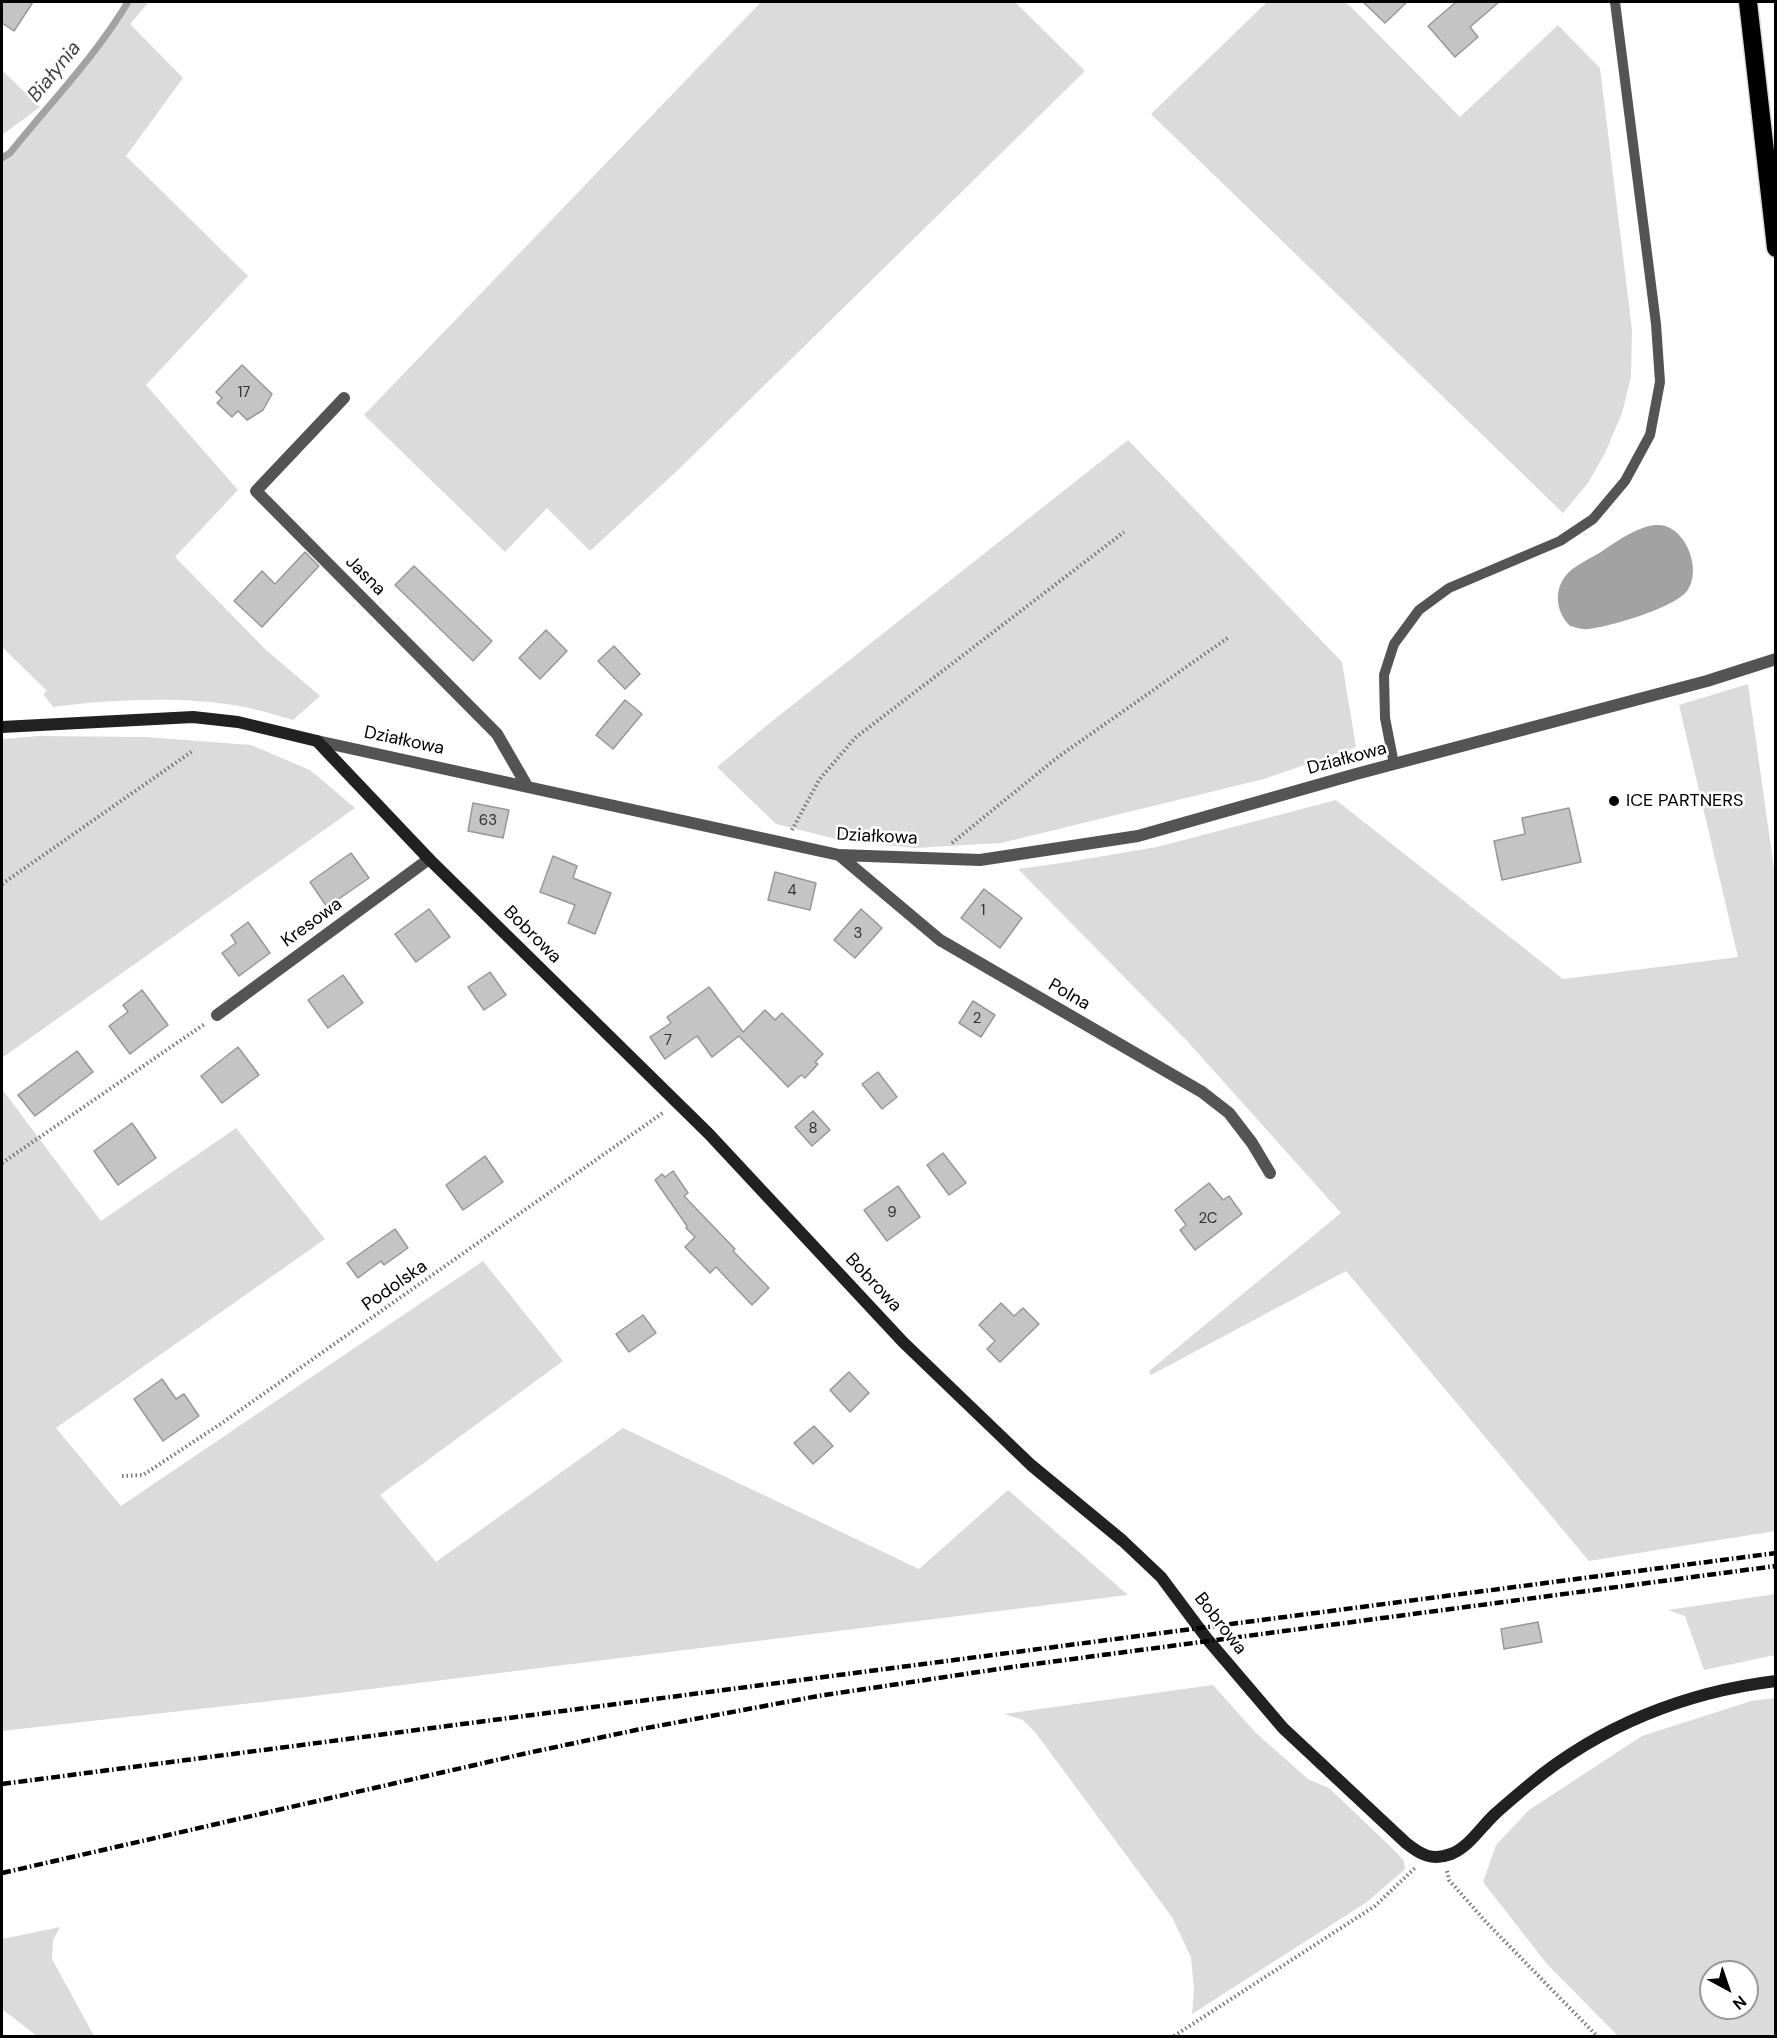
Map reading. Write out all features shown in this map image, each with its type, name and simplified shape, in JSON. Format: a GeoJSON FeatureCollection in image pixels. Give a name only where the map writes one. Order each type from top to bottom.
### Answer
{"type":"FeatureCollection","features":[{"type":"Feature","properties":{"kind":"highway"},"geometry":{"type":"LineString","coordinates":[[1748,2],[1776,248]]}},
{"type":"Feature","properties":{"kind":"street","name":"Jasna"},"geometry":{"type":"LineString","coordinates":[[344,398],[256,491],[497,734],[527,786]]}},
{"type":"Feature","properties":{"kind":"street","name":"Działkowa"},"geometry":{"type":"LineString","coordinates":[[2,727],[193,717],[238,722],[839,855],[980,860],[1138,836],[1394,764],[1707,681],[1776,659]]}},
{"type":"Feature","properties":{"kind":"street","name":"Bobrowa"},"geometry":{"type":"LineString","coordinates":[[318,741],[429,859],[717,1143],[909,1348],[1031,1465],[1123,1541],[1161,1577],[1208,1640],[1283,1728],[1406,1843],[1426,1857]]}},
{"type":"Feature","properties":{"kind":"street","name":"Polna"},"geometry":{"type":"LineString","coordinates":[[839,855],[940,940],[1202,1092],[1229,1113],[1252,1143],[1270,1173]]}},
{"type":"Feature","properties":{"kind":"street","name":"Kresowa"},"geometry":{"type":"LineString","coordinates":[[217,1015],[429,859]]}},
{"type":"Feature","properties":{"kind":"street"},"geometry":{"type":"LineString","coordinates":[[1426,1857],[1442,1856],[1464,1847],[1531,1783],[1573,1753],[1616,1727],[1675,1703],[1715,1692],[1776,1681]]}},
{"type":"Feature","properties":{"kind":"lane"},"geometry":{"type":"LineString","coordinates":[[1394,764],[1385,718],[1384,675],[1394,644],[1419,610],[1449,588],[1560,541],[1593,519],[1625,481],[1650,435],[1660,382],[1656,324],[1615,2]]}},
{"type":"Feature","properties":{"kind":"path"},"geometry":{"type":"LineString","coordinates":[[785,843],[819,780],[855,738],[1124,532]]}},
{"type":"Feature","properties":{"kind":"path"},"geometry":{"type":"LineString","coordinates":[[933,858],[1058,757],[1228,637]]}},
{"type":"Feature","properties":{"kind":"path"},"geometry":{"type":"LineString","coordinates":[[2,884],[194,750]]}},
{"type":"Feature","properties":{"kind":"path"},"geometry":{"type":"LineString","coordinates":[[2,1163],[217,1015]]}},
{"type":"Feature","properties":{"kind":"path","name":"Podolska"},"geometry":{"type":"LineString","coordinates":[[122,1476],[142,1474],[222,1423],[677,1103]]}},
{"type":"Feature","properties":{"kind":"path"},"geometry":{"type":"LineString","coordinates":[[1442,1856],[1449,1880],[1597,2037]]}},
{"type":"Feature","properties":{"kind":"path"},"geometry":{"type":"LineString","coordinates":[[1174,2037],[1375,1906],[1426,1857]]}},
{"type":"Feature","properties":{"kind":"shaded area"},"geometry":{"type":"Polygon","coordinates":[[[128,2],[149,2],[130,24],[183,78],[126,156],[248,276],[146,385],[238,490],[175,557],[265,649],[320,696],[293,720],[246,707],[194,701],[122,701],[53,707],[43,694],[47,691],[2,647],[2,158],[10,153],[72,79],[128,2]]]}},
{"type":"Feature","properties":{"kind":"shaded area"},"geometry":{"type":"Polygon","coordinates":[[[761,2],[1015,2],[1085,71],[679,469],[590,551],[547,508],[505,552],[364,415],[761,2]]]}},
{"type":"Feature","properties":{"kind":"shaded area"},"geometry":{"type":"Polygon","coordinates":[[[1267,2],[1346,2],[1460,117],[1558,25],[1600,68],[1632,330],[1631,377],[1622,413],[1605,453],[1588,483],[1563,513],[1151,114],[1267,2]]]}},
{"type":"Feature","properties":{"kind":"shaded area"},"geometry":{"type":"Polygon","coordinates":[[[2,70],[40,107],[2,135],[2,70]]]}},
{"type":"Feature","properties":{"kind":"shaded area"},"geometry":{"type":"Polygon","coordinates":[[[1128,440],[1342,662],[1356,747],[1264,779],[1001,843],[915,848],[844,841],[776,824],[717,767],[771,722],[1128,440]]]}},
{"type":"Feature","properties":{"kind":"shaded area"},"geometry":{"type":"Polygon","coordinates":[[[1654,525],[1666,526],[1682,538],[1687,546],[1691,555],[1693,574],[1687,591],[1669,604],[1625,621],[1588,629],[1570,626],[1561,613],[1558,599],[1560,585],[1564,578],[1580,564],[1626,536],[1654,525]]]}},
{"type":"Feature","properties":{"kind":"shaded area"},"geometry":{"type":"Polygon","coordinates":[[[1748,684],[1776,883],[1775,1531],[1589,1561],[1346,1271],[1151,1375],[1149,1371],[1341,1213],[1189,1043],[1018,869],[1157,847],[1336,800],[1563,979],[1738,957],[1679,705],[1748,684]]]}},
{"type":"Feature","properties":{"kind":"shaded area"},"geometry":{"type":"Polygon","coordinates":[[[39,736],[146,737],[251,745],[310,770],[355,808],[2,1058],[2,739],[39,736]]]}},
{"type":"Feature","properties":{"kind":"shaded area"},"geometry":{"type":"Polygon","coordinates":[[[2,1089],[101,1221],[236,1128],[325,1239],[56,1428],[121,1506],[483,1261],[563,1361],[380,1495],[436,1562],[623,1428],[919,1569],[1008,1490],[1128,1595],[306,1697],[2,1731],[2,1089]]]}},
{"type":"Feature","properties":{"kind":"shaded area"},"geometry":{"type":"Polygon","coordinates":[[[1775,1594],[1775,1655],[1704,1670],[1685,1616],[1668,1610],[1775,1594]]]}},
{"type":"Feature","properties":{"kind":"shaded area"},"geometry":{"type":"Polygon","coordinates":[[[1213,1685],[1255,1732],[1308,1779],[1329,1788],[1392,1848],[1404,1861],[1405,1869],[1367,1902],[1192,2014],[1194,1989],[1191,1957],[1172,1917],[1035,1732],[1023,1720],[1004,1714],[1213,1685]]]}},
{"type":"Feature","properties":{"kind":"shaded area"},"geometry":{"type":"Polygon","coordinates":[[[1775,1698],[1775,2036],[1618,2036],[1547,1964],[1483,1882],[1496,1845],[1529,1810],[1642,1736],[1751,1701],[1775,1698]]]}},
{"type":"Feature","properties":{"kind":"shaded area"},"geometry":{"type":"Polygon","coordinates":[[[60,1927],[53,1940],[52,1959],[94,2036],[37,2036],[2,2009],[2,1939],[60,1927]]]}},
{"type":"Feature","properties":{"kind":"building"},"geometry":{"type":"Polygon","coordinates":[[[2,2],[33,2],[14,31],[2,23],[2,2]]]}},
{"type":"Feature","properties":{"kind":"building"},"geometry":{"type":"Polygon","coordinates":[[[1363,2],[1407,2],[1385,23],[1363,2]]]}},
{"type":"Feature","properties":{"kind":"building"},"geometry":{"type":"Polygon","coordinates":[[[1456,2],[1499,2],[1470,27],[1478,37],[1455,57],[1428,26],[1456,2]]]}},
{"type":"Feature","properties":{"kind":"building"},"geometry":{"type":"Polygon","coordinates":[[[242,365],[272,394],[263,410],[247,420],[238,411],[232,417],[217,403],[222,398],[216,392],[242,365]]]}},
{"type":"Feature","properties":{"kind":"building"},"geometry":{"type":"Polygon","coordinates":[[[305,552],[319,566],[262,627],[234,601],[262,571],[275,584],[305,552]]]}},
{"type":"Feature","properties":{"kind":"building"},"geometry":{"type":"Polygon","coordinates":[[[414,566],[492,641],[473,661],[395,585],[414,566]]]}},
{"type":"Feature","properties":{"kind":"building"},"geometry":{"type":"Polygon","coordinates":[[[546,630],[567,651],[540,679],[519,658],[546,630]]]}},
{"type":"Feature","properties":{"kind":"building"},"geometry":{"type":"Polygon","coordinates":[[[614,646],[640,674],[625,689],[598,661],[614,646]]]}},
{"type":"Feature","properties":{"kind":"building"},"geometry":{"type":"Polygon","coordinates":[[[625,700],[642,714],[613,749],[596,735],[625,700]]]}},
{"type":"Feature","properties":{"kind":"building"},"geometry":{"type":"Polygon","coordinates":[[[473,803],[509,810],[503,838],[468,831],[473,803]]]}},
{"type":"Feature","properties":{"kind":"building"},"geometry":{"type":"Polygon","coordinates":[[[1569,808],[1581,862],[1502,880],[1494,841],[1525,834],[1522,818],[1569,808]]]}},
{"type":"Feature","properties":{"kind":"building"},"geometry":{"type":"Polygon","coordinates":[[[351,853],[369,878],[327,907],[310,882],[351,853]]]}},
{"type":"Feature","properties":{"kind":"building"},"geometry":{"type":"Polygon","coordinates":[[[553,856],[577,866],[573,878],[611,893],[595,934],[568,923],[575,905],[540,892],[553,856]]]}},
{"type":"Feature","properties":{"kind":"building"},"geometry":{"type":"Polygon","coordinates":[[[775,872],[816,883],[810,910],[768,900],[775,872]]]}},
{"type":"Feature","properties":{"kind":"building"},"geometry":{"type":"Polygon","coordinates":[[[984,889],[1022,918],[1000,948],[961,918],[984,889]]]}},
{"type":"Feature","properties":{"kind":"building"},"geometry":{"type":"Polygon","coordinates":[[[429,909],[450,937],[416,962],[395,934],[429,909]]]}},
{"type":"Feature","properties":{"kind":"building"},"geometry":{"type":"Polygon","coordinates":[[[861,909],[882,928],[855,958],[834,940],[861,909]]]}},
{"type":"Feature","properties":{"kind":"building"},"geometry":{"type":"Polygon","coordinates":[[[248,922],[270,953],[239,976],[222,953],[236,943],[231,935],[248,922]]]}},
{"type":"Feature","properties":{"kind":"building"},"geometry":{"type":"Polygon","coordinates":[[[490,972],[506,995],[484,1010],[468,987],[490,972]]]}},
{"type":"Feature","properties":{"kind":"building"},"geometry":{"type":"Polygon","coordinates":[[[343,975],[363,1003],[328,1028],[308,1000],[343,975]]]}},
{"type":"Feature","properties":{"kind":"building"},"geometry":{"type":"Polygon","coordinates":[[[709,987],[743,1032],[765,1010],[775,1020],[782,1013],[823,1054],[815,1062],[818,1064],[805,1078],[801,1075],[788,1087],[739,1036],[712,1057],[697,1036],[665,1059],[650,1037],[671,1023],[667,1017],[709,987]]]}},
{"type":"Feature","properties":{"kind":"building"},"geometry":{"type":"Polygon","coordinates":[[[142,990],[168,1025],[130,1054],[109,1026],[128,1012],[123,1005],[142,990]]]}},
{"type":"Feature","properties":{"kind":"building"},"geometry":{"type":"Polygon","coordinates":[[[973,1001],[995,1015],[981,1037],[959,1023],[973,1001]]]}},
{"type":"Feature","properties":{"kind":"building"},"geometry":{"type":"Polygon","coordinates":[[[238,1047],[259,1075],[222,1103],[201,1076],[238,1047]]]}},
{"type":"Feature","properties":{"kind":"building"},"geometry":{"type":"Polygon","coordinates":[[[77,1051],[93,1072],[35,1116],[18,1095],[77,1051]]]}},
{"type":"Feature","properties":{"kind":"building"},"geometry":{"type":"Polygon","coordinates":[[[878,1072],[897,1097],[882,1109],[862,1084],[878,1072]]]}},
{"type":"Feature","properties":{"kind":"building"},"geometry":{"type":"Polygon","coordinates":[[[813,1111],[830,1130],[812,1146],[795,1127],[813,1111]]]}},
{"type":"Feature","properties":{"kind":"building"},"geometry":{"type":"Polygon","coordinates":[[[132,1123],[156,1158],[118,1185],[94,1151],[132,1123]]]}},
{"type":"Feature","properties":{"kind":"building"},"geometry":{"type":"Polygon","coordinates":[[[943,1153],[966,1183],[949,1195],[927,1165],[943,1153]]]}},
{"type":"Feature","properties":{"kind":"building"},"geometry":{"type":"Polygon","coordinates":[[[485,1156],[503,1182],[463,1210],[446,1185],[485,1156]]]}},
{"type":"Feature","properties":{"kind":"building"},"geometry":{"type":"Polygon","coordinates":[[[673,1171],[688,1193],[684,1196],[769,1288],[752,1305],[716,1267],[710,1273],[685,1247],[695,1237],[686,1228],[687,1226],[655,1180],[662,1174],[665,1177],[673,1171]]]}},
{"type":"Feature","properties":{"kind":"building"},"geometry":{"type":"Polygon","coordinates":[[[1209,1183],[1223,1200],[1229,1196],[1242,1214],[1195,1250],[1180,1230],[1186,1225],[1175,1210],[1209,1183]]]}},
{"type":"Feature","properties":{"kind":"building"},"geometry":{"type":"Polygon","coordinates":[[[898,1186],[920,1217],[887,1241],[864,1210],[898,1186]]]}},
{"type":"Feature","properties":{"kind":"building"},"geometry":{"type":"Polygon","coordinates":[[[395,1229],[408,1248],[384,1265],[381,1261],[358,1278],[347,1263],[395,1229]]]}},
{"type":"Feature","properties":{"kind":"building"},"geometry":{"type":"Polygon","coordinates":[[[1001,1303],[1014,1316],[1023,1308],[1039,1324],[1000,1362],[987,1349],[995,1341],[979,1325],[1001,1303]]]}},
{"type":"Feature","properties":{"kind":"building"},"geometry":{"type":"Polygon","coordinates":[[[643,1315],[656,1333],[629,1352],[616,1334],[643,1315]]]}},
{"type":"Feature","properties":{"kind":"building"},"geometry":{"type":"Polygon","coordinates":[[[849,1372],[869,1393],[850,1412],[830,1390],[849,1372]]]}},
{"type":"Feature","properties":{"kind":"building"},"geometry":{"type":"Polygon","coordinates":[[[162,1379],[176,1399],[184,1394],[199,1416],[163,1441],[134,1399],[162,1379]]]}},
{"type":"Feature","properties":{"kind":"building"},"geometry":{"type":"Polygon","coordinates":[[[814,1426],[833,1446],[813,1464],[794,1443],[814,1426]]]}},
{"type":"Feature","properties":{"kind":"building"},"geometry":{"type":"Polygon","coordinates":[[[1538,1622],[1542,1642],[1504,1649],[1501,1629],[1538,1622]]]}},
{"type":"Feature","properties":{"kind":"waterway","name":"Białynia"},"geometry":{"type":"LineString","coordinates":[[2,158],[10,153],[87,61],[128,2]]}},
{"type":"Feature","properties":{"kind":"railway"},"geometry":{"type":"LineString","coordinates":[[2,1784],[1776,1553]]}},
{"type":"Feature","properties":{"kind":"railway"},"geometry":{"type":"LineString","coordinates":[[2,1873],[523,1754],[818,1696],[1012,1667],[1776,1566]]}},
{"type":"Feature","properties":{"kind":"place","name":"ICE PARTNERS"},"geometry":{"type":"Point","coordinates":[1614,801]}}]}
